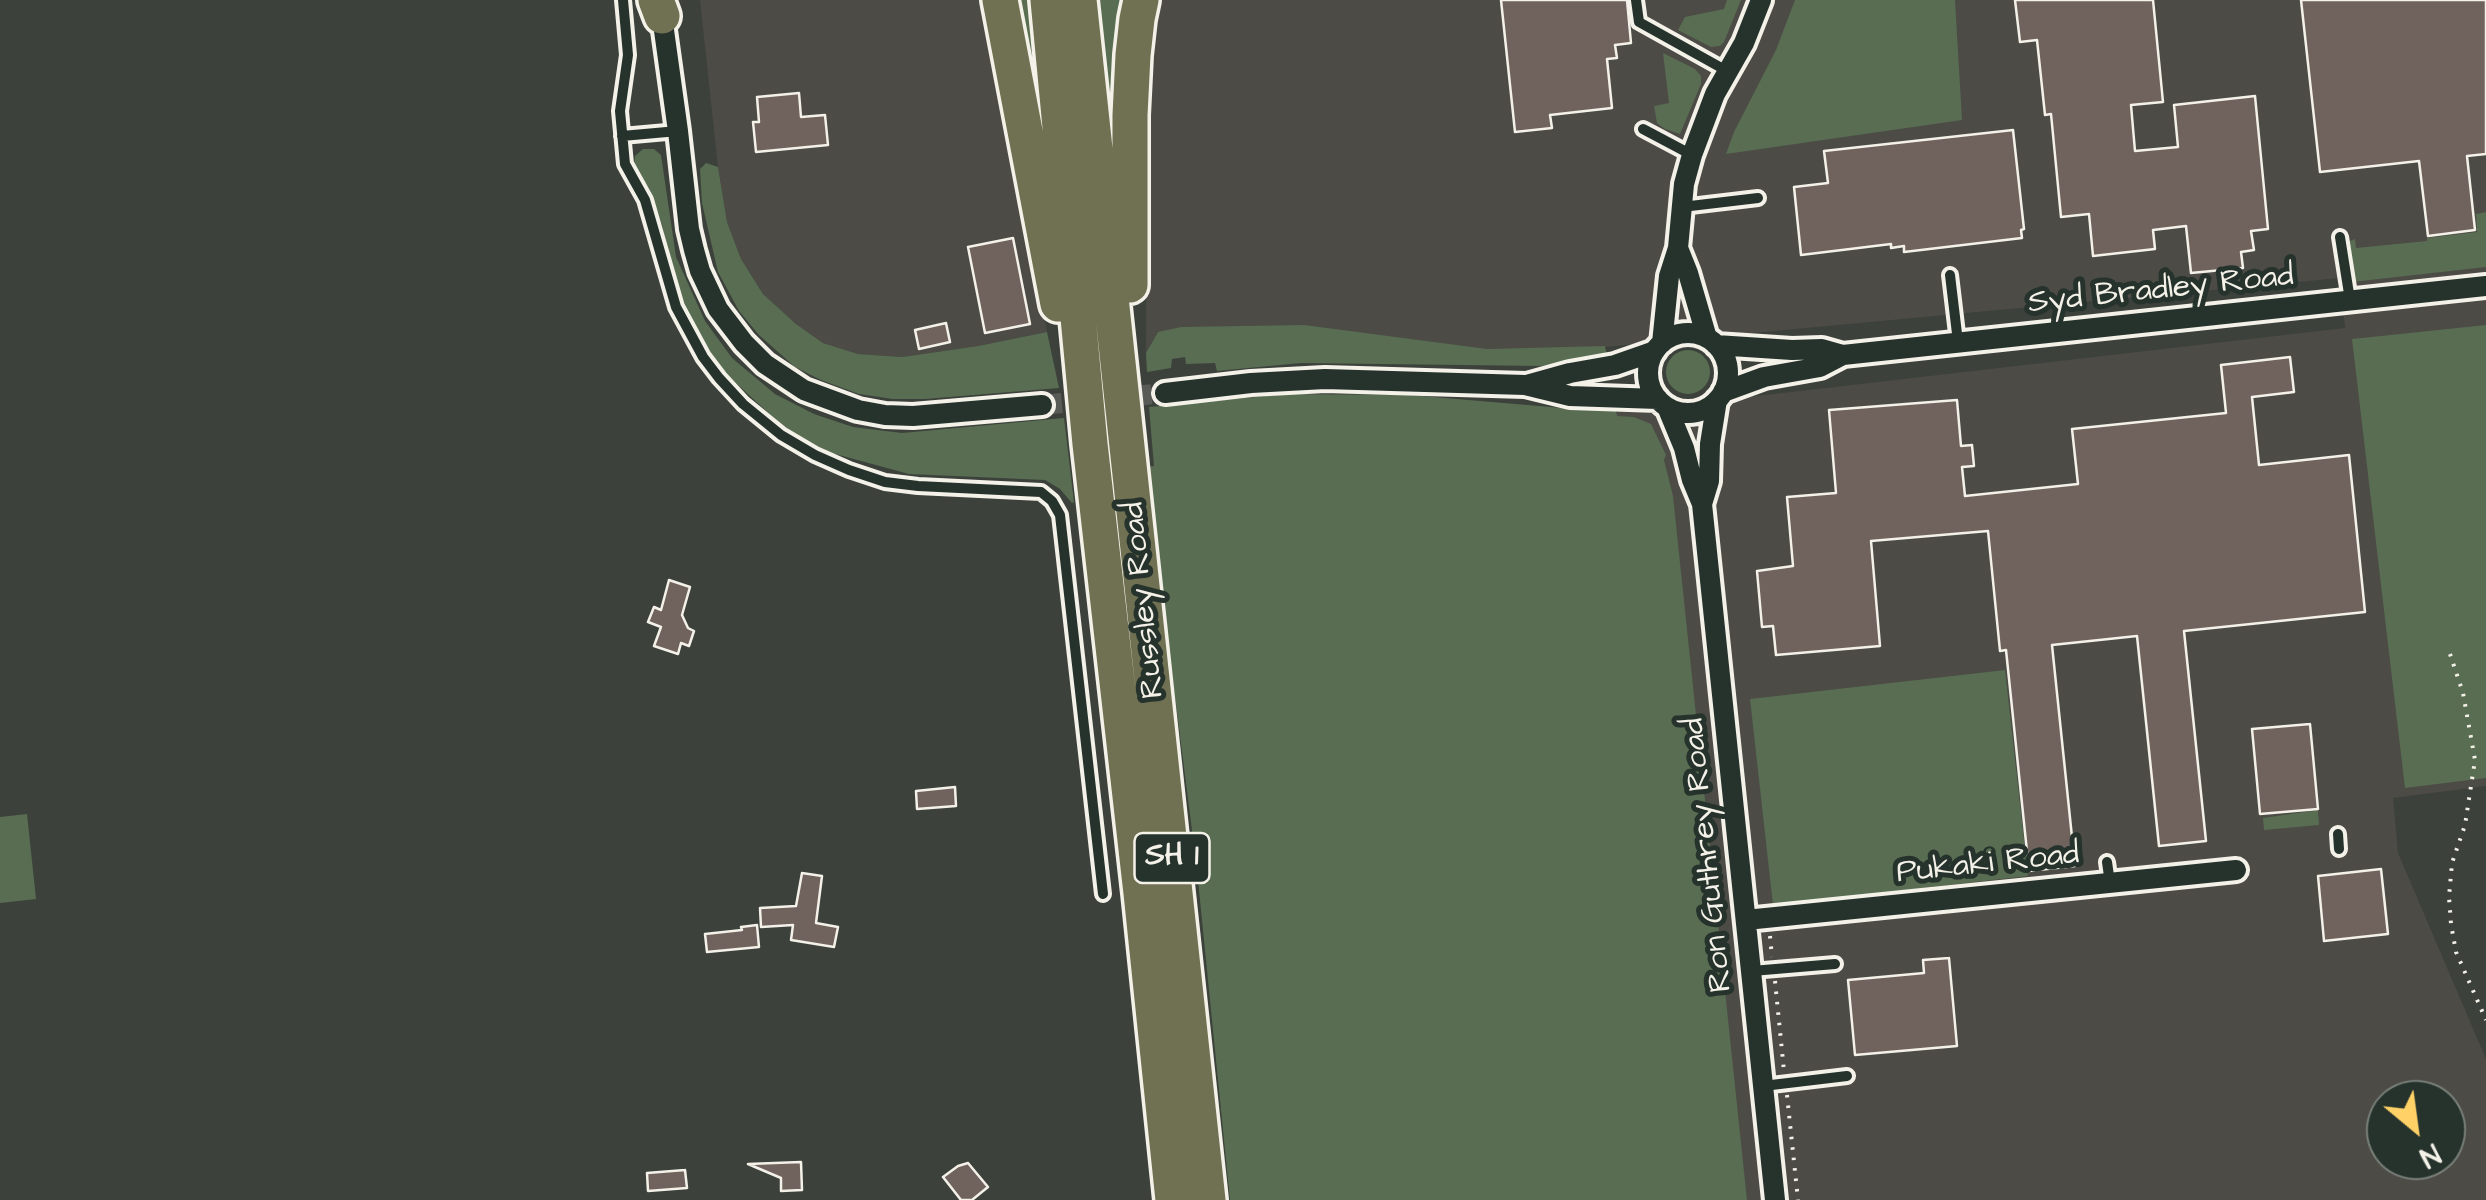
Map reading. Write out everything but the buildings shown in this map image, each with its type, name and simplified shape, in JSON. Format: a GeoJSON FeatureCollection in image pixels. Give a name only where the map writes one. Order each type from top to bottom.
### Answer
{"type":"FeatureCollection","features":[{"type":"Feature","properties":{"kind":"highway"},"geometry":{"type":"LineString","coordinates":[[1000,0],[1066,349],[1090,444]]}},
{"type":"Feature","properties":{"kind":"highway","name":"Russley Road"},"geometry":{"type":"LineString","coordinates":[[1048,0],[1090,444],[1173,1200]]}},
{"type":"Feature","properties":{"kind":"highway","name":"Russley Road"},"geometry":{"type":"LineString","coordinates":[[1079,0],[1208,1200]]}},
{"type":"Feature","properties":{"kind":"highway"},"geometry":{"type":"LineString","coordinates":[[1136,516],[1129,193],[1133,55],[1142,0]]}},
{"type":"Feature","properties":{"kind":"street"},"geometry":{"type":"LineString","coordinates":[[1662,403],[1651,388],[1649,364],[1658,347],[1692,155],[1714,94],[1761,0]]}},
{"type":"Feature","properties":{"kind":"street"},"geometry":{"type":"LineString","coordinates":[[661,5],[689,229],[700,271],[718,309],[744,344],[782,377],[804,390],[828,401],[885,415],[1042,405]]}},
{"type":"Feature","properties":{"kind":"street"},"geometry":{"type":"LineString","coordinates":[[1165,393],[1325,379],[1420,380],[1525,385],[1570,396],[1662,403],[1677,411],[1698,412],[1720,396],[1728,374],[1722,354],[1712,342],[1678,248]]}},
{"type":"Feature","properties":{"kind":"street","name":"Syd Bradley Road"},"geometry":{"type":"LineString","coordinates":[[1712,342],[1822,349],[1843,355],[2486,286]]}},
{"type":"Feature","properties":{"kind":"street"},"geometry":{"type":"LineString","coordinates":[[1525,385],[1615,365],[1658,347],[1672,336],[1696,334],[1712,342]]}},
{"type":"Feature","properties":{"kind":"street","name":"Syd Bradley Road"},"geometry":{"type":"LineString","coordinates":[[1720,396],[1764,377],[1820,368],[1843,355]]}},
{"type":"Feature","properties":{"kind":"street","name":"Ron Guthrey Road"},"geometry":{"type":"LineString","coordinates":[[1702,504],[1709,481],[1710,444],[1720,396]]}},
{"type":"Feature","properties":{"kind":"street","name":"Ron Guthrey Road"},"geometry":{"type":"LineString","coordinates":[[1662,403],[1684,448],[1702,504],[1775,1200]]}},
{"type":"Feature","properties":{"kind":"street","name":"Pukaki Road"},"geometry":{"type":"LineString","coordinates":[[1746,920],[2108,873],[2236,870]]}},
{"type":"Feature","properties":{"kind":"lane"},"geometry":{"type":"LineString","coordinates":[[623,0],[628,55],[620,112],[625,164],[645,200],[664,270],[685,326],[718,378],[781,435],[849,470],[885,482],[918,486],[1041,492],[1052,501],[1060,516],[1103,894]]}},
{"type":"Feature","properties":{"kind":"lane"},"geometry":{"type":"LineString","coordinates":[[1636,0],[1638,22],[1728,72]]}},
{"type":"Feature","properties":{"kind":"lane"},"geometry":{"type":"LineString","coordinates":[[1643,129],[1692,155]]}},
{"type":"Feature","properties":{"kind":"lane"},"geometry":{"type":"LineString","coordinates":[[622,136],[678,131]]}},
{"type":"Feature","properties":{"kind":"lane"},"geometry":{"type":"LineString","coordinates":[[1681,207],[1758,198]]}},
{"type":"Feature","properties":{"kind":"lane"},"geometry":{"type":"LineString","coordinates":[[2340,238],[2350,301]]}},
{"type":"Feature","properties":{"kind":"lane"},"geometry":{"type":"LineString","coordinates":[[1950,275],[1958,343]]}},
{"type":"Feature","properties":{"kind":"lane"},"geometry":{"type":"LineString","coordinates":[[2338,834],[2339,849]]}},
{"type":"Feature","properties":{"kind":"lane"},"geometry":{"type":"LineString","coordinates":[[1751,971],[1835,964]]}},
{"type":"Feature","properties":{"kind":"lane"},"geometry":{"type":"LineString","coordinates":[[1763,1086],[1847,1076]]}},
{"type":"Feature","properties":{"kind":"path"},"geometry":{"type":"LineString","coordinates":[[2450,654],[2463,693],[2475,760],[2466,826],[2452,864],[2451,924],[2456,952],[2486,1020]]}},
{"type":"Feature","properties":{"kind":"path"},"geometry":{"type":"LineString","coordinates":[[1774,969],[1798,1200]]}},
{"type":"Feature","properties":{"kind":"shaded area"},"geometry":{"type":"Polygon","coordinates":[[[700,0],[980,0],[1047,332],[902,357],[858,354],[823,343],[763,294],[741,259],[727,222],[700,0]]]}},
{"type":"Feature","properties":{"kind":"shaded area"},"geometry":{"type":"Polygon","coordinates":[[[1162,0],[2486,0],[2486,786],[2393,798],[2398,853],[2486,1059],[2486,1200],[1244,1200],[1160,465],[2345,328],[2340,278],[1593,348],[1487,349],[1158,332],[1146,353],[1147,79],[1151,30],[1162,0]]]}},
{"type":"Feature","properties":{"kind":"green space"},"geometry":{"type":"Polygon","coordinates":[[[1010,0],[1030,0],[1040,95],[1029,97],[1010,0]]]}},
{"type":"Feature","properties":{"kind":"green space"},"geometry":{"type":"Polygon","coordinates":[[[1098,0],[1133,0],[1113,140],[1098,0]]]}},
{"type":"Feature","properties":{"kind":"green space"},"geometry":{"type":"Polygon","coordinates":[[[1727,0],[1741,0],[1720,46],[1711,47],[1678,30],[1685,17],[1724,9],[1727,0]]]}},
{"type":"Feature","properties":{"kind":"green space"},"geometry":{"type":"Polygon","coordinates":[[[1795,0],[1955,0],[1962,120],[1726,154],[1776,50],[1795,0]]]}},
{"type":"Feature","properties":{"kind":"green space"},"geometry":{"type":"Polygon","coordinates":[[[1663,53],[1701,76],[1680,134],[1657,123],[1654,106],[1669,103],[1663,53]]]}},
{"type":"Feature","properties":{"kind":"green space"},"geometry":{"type":"Polygon","coordinates":[[[643,149],[654,149],[661,155],[676,257],[705,321],[732,358],[775,394],[814,414],[853,427],[902,433],[1064,418],[1074,502],[1045,480],[909,474],[828,452],[786,429],[715,364],[692,321],[676,285],[650,190],[634,163],[643,149]]]}},
{"type":"Feature","properties":{"kind":"green space"},"geometry":{"type":"Polygon","coordinates":[[[706,163],[718,167],[727,222],[741,259],[763,294],[823,343],[858,354],[902,357],[1047,332],[1059,388],[893,399],[859,394],[795,367],[739,311],[718,272],[702,203],[700,169],[706,163]]]}},
{"type":"Feature","properties":{"kind":"green space"},"geometry":{"type":"Polygon","coordinates":[[[2486,212],[2486,267],[2352,282],[2350,241],[2355,239],[2356,248],[2477,232],[2476,214],[2486,212]]]}},
{"type":"Feature","properties":{"kind":"green space"},"geometry":{"type":"Polygon","coordinates":[[[1304,325],[1487,349],[1605,346],[1607,357],[1541,366],[1301,363],[1217,371],[1215,363],[1186,364],[1185,357],[1172,359],[1171,368],[1147,372],[1146,353],[1158,332],[1181,327],[1304,325]]]}},
{"type":"Feature","properties":{"kind":"green space"},"geometry":{"type":"Polygon","coordinates":[[[2486,325],[2486,778],[2405,788],[2352,339],[2486,325]]]}},
{"type":"Feature","properties":{"kind":"green space"},"geometry":{"type":"Polygon","coordinates":[[[1688,350],[1704,356],[1710,372],[1704,388],[1688,394],[1672,388],[1666,372],[1672,356],[1688,350]]]}},
{"type":"Feature","properties":{"kind":"green space"},"geometry":{"type":"Polygon","coordinates":[[[1288,394],[1410,395],[1574,409],[1615,406],[1617,416],[1651,424],[1666,455],[1673,496],[1747,1200],[1230,1200],[1197,870],[1146,467],[1154,466],[1149,407],[1288,394]]]}},
{"type":"Feature","properties":{"kind":"green space"},"geometry":{"type":"Polygon","coordinates":[[[2005,670],[2028,876],[1773,905],[1750,699],[2005,670]]]}},
{"type":"Feature","properties":{"kind":"green space"},"geometry":{"type":"Polygon","coordinates":[[[2318,810],[2319,825],[2264,830],[2263,818],[2318,810]]]}},
{"type":"Feature","properties":{"kind":"green space"},"geometry":{"type":"Polygon","coordinates":[[[27,814],[36,899],[0,903],[0,817],[27,814]]]}},
{"type":"Feature","properties":{"kind":"tunnel"},"geometry":{"type":"LineString","coordinates":[[1042,405],[1165,393]]}}]}
